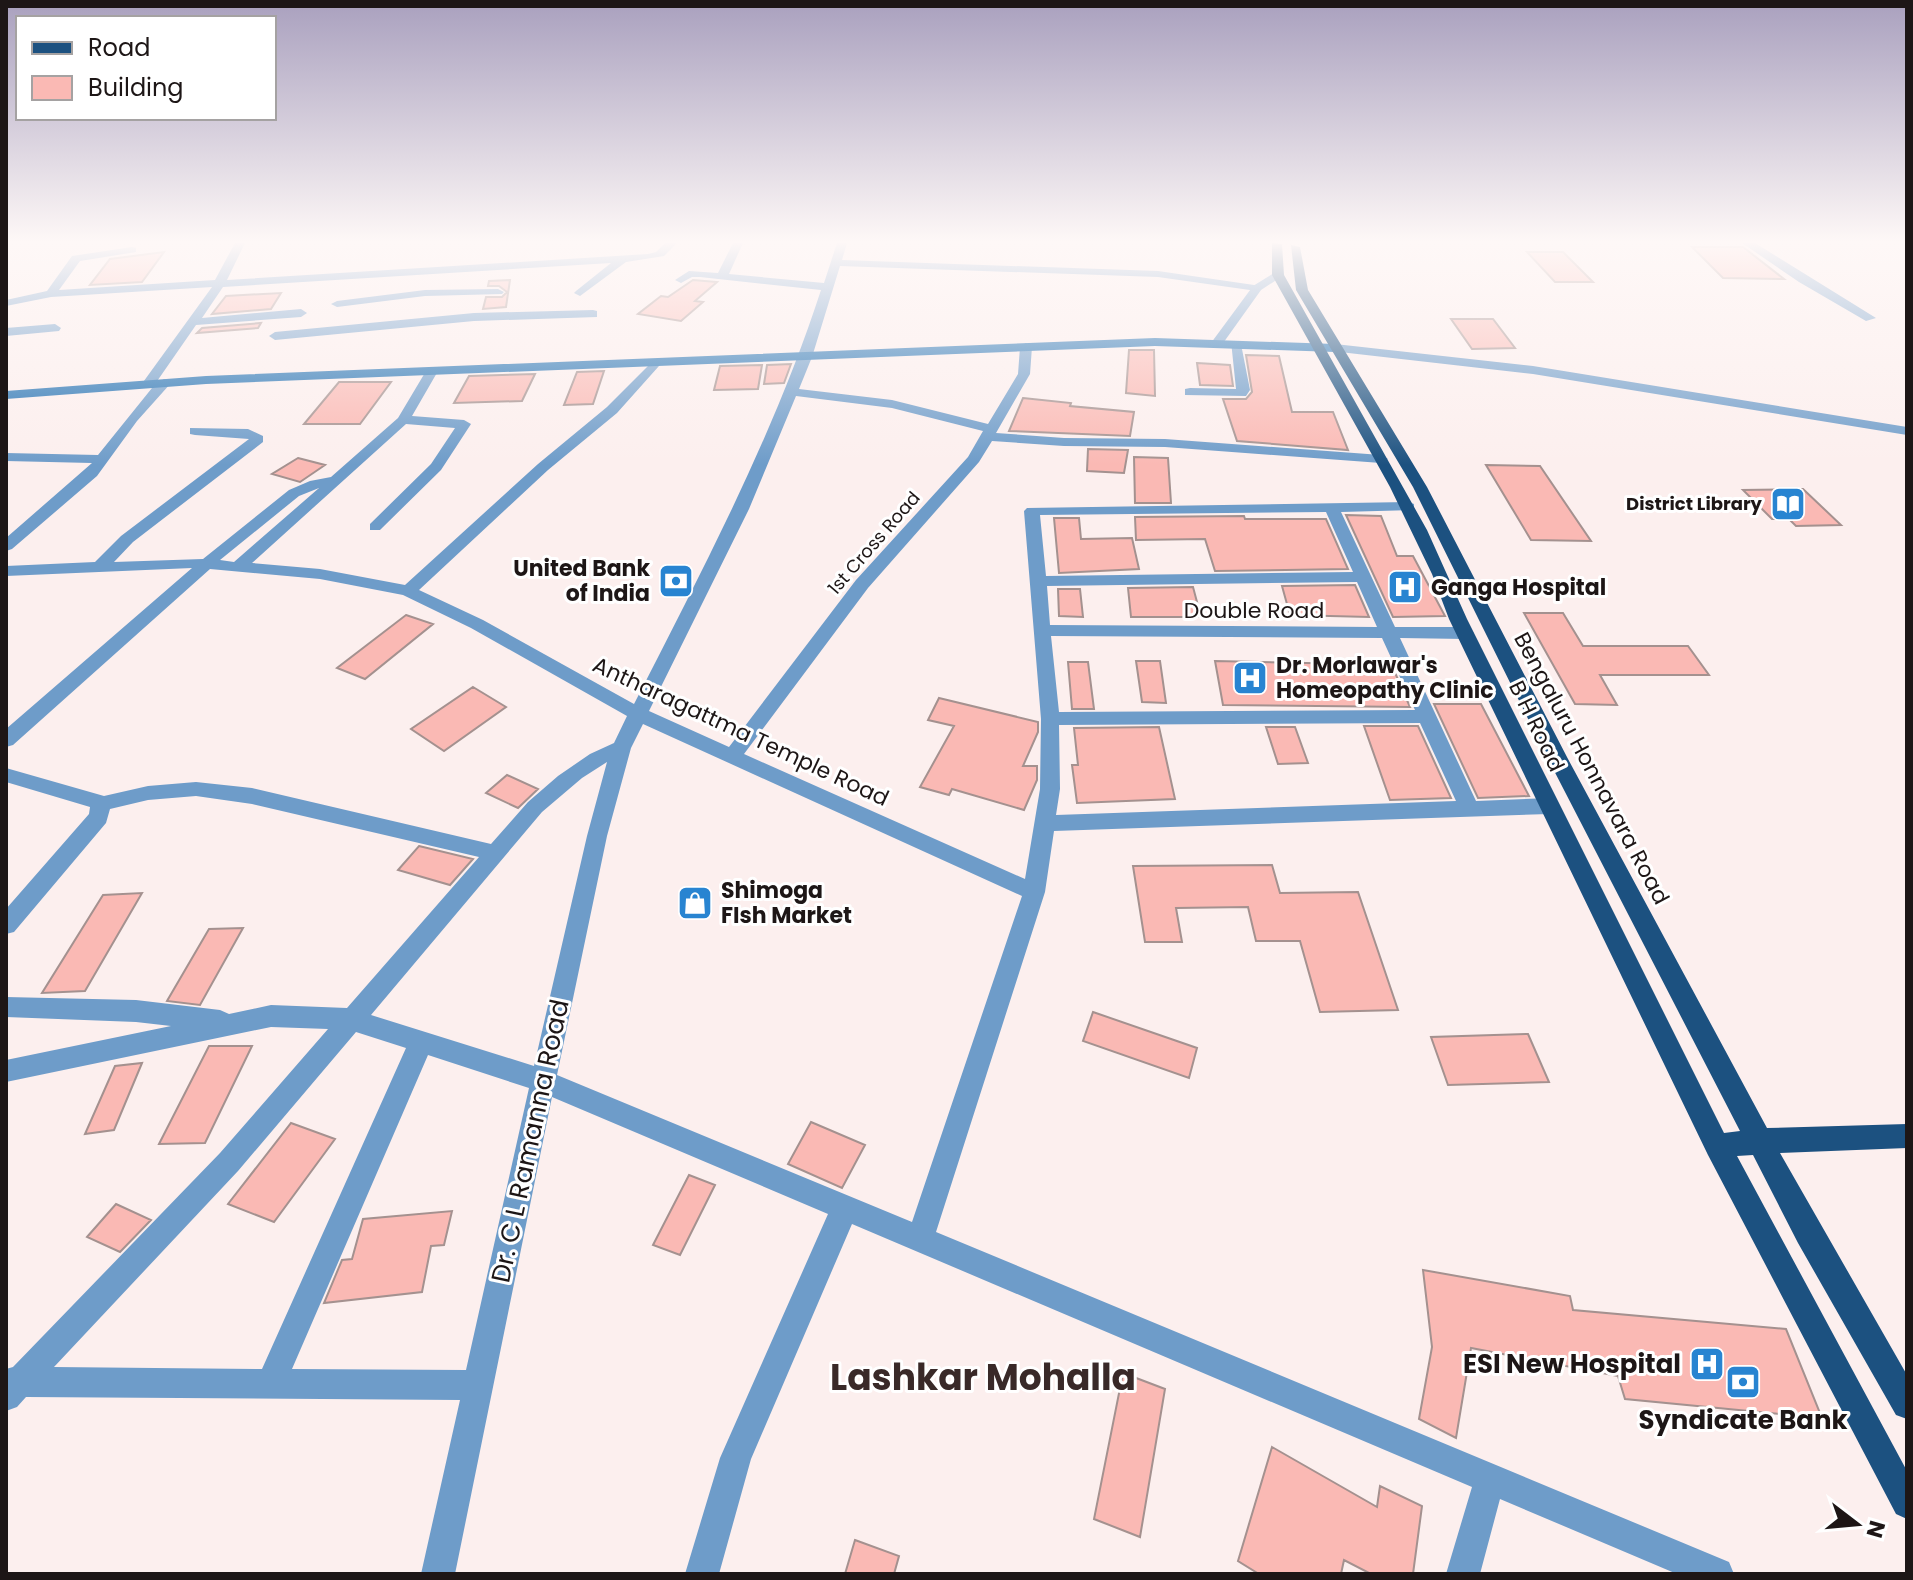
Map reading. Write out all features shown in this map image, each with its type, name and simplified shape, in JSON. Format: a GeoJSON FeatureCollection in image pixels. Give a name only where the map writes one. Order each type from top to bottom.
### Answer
{"type":"FeatureCollection","features":[{"type":"Feature","properties":{"kind":"main road","name":"B H Road"},"geometry":{"type":"LineString","coordinates":[[1306,317],[1327,348],[1381,459],[1439,565],[1465,633],[1717,1146],[1907,1503]]}},
{"type":"Feature","properties":{"kind":"main road","name":"Bengaluru Honnavara Road"},"geometry":{"type":"LineString","coordinates":[[1314,317],[1327,348],[1420,487],[1558,759],[1808,1233],[1907,1404]]}},
{"type":"Feature","properties":{"kind":"main road"},"geometry":{"type":"LineString","coordinates":[[6,395],[164,383],[1155,342],[1327,348]]}},
{"type":"Feature","properties":{"kind":"main road"},"geometry":{"type":"LineString","coordinates":[[1717,1146],[1762,1141],[1907,1136]]}},
{"type":"Feature","properties":{"kind":"street"},"geometry":{"type":"LineString","coordinates":[[148,385],[198,317]]}},
{"type":"Feature","properties":{"kind":"street"},"geometry":{"type":"LineString","coordinates":[[194,322],[257,317]]}},
{"type":"Feature","properties":{"kind":"street"},"geometry":{"type":"LineString","coordinates":[[422,317],[422,321]]}},
{"type":"Feature","properties":{"kind":"street"},"geometry":{"type":"LineString","coordinates":[[275,336],[481,317]]}},
{"type":"Feature","properties":{"kind":"street","name":"Dr. C L Ramanna Road"},"geometry":{"type":"LineString","coordinates":[[438,1574],[597,836],[621,748],[741,509],[806,357],[818,317]]}},
{"type":"Feature","properties":{"kind":"street"},"geometry":{"type":"LineString","coordinates":[[1217,343],[1236,317]]}},
{"type":"Feature","properties":{"kind":"street"},"geometry":{"type":"LineString","coordinates":[[6,332],[55,328]]}},
{"type":"Feature","properties":{"kind":"street"},"geometry":{"type":"LineString","coordinates":[[1190,392],[1241,393],[1235,344]]}},
{"type":"Feature","properties":{"kind":"street","name":"1st Cross Road"},"geometry":{"type":"LineString","coordinates":[[732,756],[862,584],[974,459],[1024,374],[1026,347]]}},
{"type":"Feature","properties":{"kind":"street"},"geometry":{"type":"LineString","coordinates":[[1327,348],[1533,370],[1907,431]]}},
{"type":"Feature","properties":{"kind":"street"},"geometry":{"type":"LineString","coordinates":[[408,591],[543,467],[612,410],[655,363]]}},
{"type":"Feature","properties":{"kind":"street"},"geometry":{"type":"LineString","coordinates":[[239,566],[403,420],[432,371]]}},
{"type":"Feature","properties":{"kind":"street"},"geometry":{"type":"LineString","coordinates":[[6,546],[92,473],[132,418],[164,383]]}},
{"type":"Feature","properties":{"kind":"street"},"geometry":{"type":"LineString","coordinates":[[791,392],[843,394],[882,400],[989,432],[1064,442],[1165,443],[1381,459]]}},
{"type":"Feature","properties":{"kind":"street"},"geometry":{"type":"LineString","coordinates":[[375,527],[436,467],[464,424],[403,420]]}},
{"type":"Feature","properties":{"kind":"street"},"geometry":{"type":"LineString","coordinates":[[100,567],[127,539],[258,439],[248,433],[195,431]]}},
{"type":"Feature","properties":{"kind":"street"},"geometry":{"type":"LineString","coordinates":[[6,457],[102,459]]}},
{"type":"Feature","properties":{"kind":"street"},"geometry":{"type":"LineString","coordinates":[[6,740],[206,564],[294,493],[336,481]]}},
{"type":"Feature","properties":{"kind":"street"},"geometry":{"type":"LineString","coordinates":[[1331,507],[1470,810]]}},
{"type":"Feature","properties":{"kind":"street"},"geometry":{"type":"LineString","coordinates":[[920,1239],[1034,892],[1045,823],[1050,789],[1050,719],[1032,511],[1409,507]]}},
{"type":"Feature","properties":{"kind":"street","name":"Antharagattma Temple Road"},"geometry":{"type":"LineString","coordinates":[[6,571],[206,564],[320,574],[408,591],[477,624],[636,713],[1034,892]]}},
{"type":"Feature","properties":{"kind":"street"},"geometry":{"type":"LineString","coordinates":[[1040,581],[1364,577]]}},
{"type":"Feature","properties":{"kind":"street","name":"Double Road"},"geometry":{"type":"LineString","coordinates":[[1044,630],[1465,633]]}},
{"type":"Feature","properties":{"kind":"street"},"geometry":{"type":"LineString","coordinates":[[1050,719],[1425,716]]}},
{"type":"Feature","properties":{"kind":"street"},"geometry":{"type":"LineString","coordinates":[[10,1387],[229,1162],[535,807],[576,771],[599,756],[621,748]]}},
{"type":"Feature","properties":{"kind":"street"},"geometry":{"type":"LineString","coordinates":[[6,775],[94,799],[101,804],[148,793],[196,789],[252,796],[495,853]]}},
{"type":"Feature","properties":{"kind":"street"},"geometry":{"type":"LineString","coordinates":[[6,925],[99,817],[101,804]]}},
{"type":"Feature","properties":{"kind":"street"},"geometry":{"type":"LineString","coordinates":[[1045,823],[1549,806]]}},
{"type":"Feature","properties":{"kind":"street"},"geometry":{"type":"LineString","coordinates":[[6,1007],[136,1011],[240,1023]]}},
{"type":"Feature","properties":{"kind":"street"},"geometry":{"type":"LineString","coordinates":[[6,1071],[271,1016],[350,1019],[543,1081],[1717,1574]]}},
{"type":"Feature","properties":{"kind":"street"},"geometry":{"type":"LineString","coordinates":[[271,1383],[421,1042]]}},
{"type":"Feature","properties":{"kind":"street"},"geometry":{"type":"LineString","coordinates":[[702,1574],[736,1458],[845,1207]]}},
{"type":"Feature","properties":{"kind":"street"},"geometry":{"type":"LineString","coordinates":[[10,1387],[271,1383],[478,1385]]}},
{"type":"Feature","properties":{"kind":"street"},"geometry":{"type":"LineString","coordinates":[[1463,1574],[1490,1479]]}},
{"type":"Feature","properties":{"kind":"building"},"geometry":{"type":"Polygon","coordinates":[[[655,317],[686,317],[681,321],[655,317]]]}},
{"type":"Feature","properties":{"kind":"building"},"geometry":{"type":"Polygon","coordinates":[[[1451,319],[1493,319],[1515,348],[1472,349],[1451,319]]]}},
{"type":"Feature","properties":{"kind":"building"},"geometry":{"type":"Polygon","coordinates":[[[261,323],[258,328],[197,333],[202,328],[261,323]]]}},
{"type":"Feature","properties":{"kind":"building"},"geometry":{"type":"Polygon","coordinates":[[[1129,350],[1154,350],[1155,396],[1126,393],[1129,350]]]}},
{"type":"Feature","properties":{"kind":"building"},"geometry":{"type":"Polygon","coordinates":[[[1246,355],[1279,356],[1292,412],[1333,412],[1348,450],[1237,441],[1223,399],[1246,399],[1252,392],[1246,355]]]}},
{"type":"Feature","properties":{"kind":"building"},"geometry":{"type":"Polygon","coordinates":[[[1197,363],[1230,365],[1233,386],[1200,385],[1197,363]]]}},
{"type":"Feature","properties":{"kind":"building"},"geometry":{"type":"Polygon","coordinates":[[[791,364],[784,383],[764,384],[767,365],[791,364]]]}},
{"type":"Feature","properties":{"kind":"building"},"geometry":{"type":"Polygon","coordinates":[[[762,365],[758,389],[714,390],[720,366],[762,365]]]}},
{"type":"Feature","properties":{"kind":"building"},"geometry":{"type":"Polygon","coordinates":[[[604,371],[593,404],[564,405],[577,372],[604,371]]]}},
{"type":"Feature","properties":{"kind":"building"},"geometry":{"type":"Polygon","coordinates":[[[535,374],[522,401],[454,403],[469,376],[535,374]]]}},
{"type":"Feature","properties":{"kind":"building"},"geometry":{"type":"Polygon","coordinates":[[[339,382],[391,382],[360,424],[304,424],[339,382]]]}},
{"type":"Feature","properties":{"kind":"building"},"geometry":{"type":"Polygon","coordinates":[[[1023,398],[1134,412],[1130,436],[1009,431],[1023,398]]]}},
{"type":"Feature","properties":{"kind":"building"},"geometry":{"type":"Polygon","coordinates":[[[1088,449],[1128,450],[1124,473],[1087,471],[1088,449]]]}},
{"type":"Feature","properties":{"kind":"building"},"geometry":{"type":"Polygon","coordinates":[[[1134,457],[1168,458],[1171,503],[1135,503],[1134,457]]]}},
{"type":"Feature","properties":{"kind":"building"},"geometry":{"type":"Polygon","coordinates":[[[298,458],[325,465],[300,482],[272,474],[298,458]]]}},
{"type":"Feature","properties":{"kind":"building"},"geometry":{"type":"Polygon","coordinates":[[[1486,465],[1540,466],[1591,541],[1531,540],[1486,465]]]}},
{"type":"Feature","properties":{"kind":"building","name":"District Library"},"geometry":{"type":"Polygon","coordinates":[[[1803,489],[1841,525],[1796,526],[1789,519],[1772,519],[1743,490],[1803,489]]]}},
{"type":"Feature","properties":{"kind":"building"},"geometry":{"type":"Polygon","coordinates":[[[1346,515],[1381,516],[1397,556],[1413,556],[1445,616],[1393,617],[1346,515]]]}},
{"type":"Feature","properties":{"kind":"building"},"geometry":{"type":"Polygon","coordinates":[[[1244,516],[1245,519],[1326,519],[1348,569],[1215,571],[1205,539],[1136,540],[1135,517],[1244,516]]]}},
{"type":"Feature","properties":{"kind":"building"},"geometry":{"type":"Polygon","coordinates":[[[1054,518],[1079,518],[1081,539],[1132,538],[1139,569],[1059,573],[1054,518]]]}},
{"type":"Feature","properties":{"kind":"building"},"geometry":{"type":"Polygon","coordinates":[[[1355,585],[1369,617],[1290,615],[1282,586],[1355,585]]]}},
{"type":"Feature","properties":{"kind":"building"},"geometry":{"type":"Polygon","coordinates":[[[1193,587],[1201,617],[1131,617],[1128,588],[1193,587]]]}},
{"type":"Feature","properties":{"kind":"building"},"geometry":{"type":"Polygon","coordinates":[[[1058,589],[1080,589],[1083,617],[1059,616],[1058,589]]]}},
{"type":"Feature","properties":{"kind":"building"},"geometry":{"type":"Polygon","coordinates":[[[1524,613],[1563,613],[1583,646],[1688,646],[1709,675],[1600,675],[1617,705],[1575,704],[1524,613]]]}},
{"type":"Feature","properties":{"kind":"building"},"geometry":{"type":"Polygon","coordinates":[[[406,615],[433,624],[365,679],[337,668],[406,615]]]}},
{"type":"Feature","properties":{"kind":"building"},"geometry":{"type":"Polygon","coordinates":[[[1136,661],[1160,661],[1166,703],[1142,702],[1136,661]]]}},
{"type":"Feature","properties":{"kind":"building"},"geometry":{"type":"Polygon","coordinates":[[[1215,661],[1354,664],[1356,669],[1393,668],[1410,707],[1223,705],[1215,661]]]}},
{"type":"Feature","properties":{"kind":"building"},"geometry":{"type":"Polygon","coordinates":[[[1068,662],[1088,662],[1094,709],[1072,709],[1068,662]]]}},
{"type":"Feature","properties":{"kind":"building"},"geometry":{"type":"Polygon","coordinates":[[[473,687],[506,707],[444,751],[411,729],[473,687]]]}},
{"type":"Feature","properties":{"kind":"building"},"geometry":{"type":"Polygon","coordinates":[[[939,698],[1038,722],[1038,732],[1023,766],[1037,766],[1037,780],[1024,810],[952,789],[949,795],[920,787],[954,726],[928,720],[939,698]]]}},
{"type":"Feature","properties":{"kind":"building"},"geometry":{"type":"Polygon","coordinates":[[[1434,704],[1481,704],[1529,796],[1478,798],[1434,704]]]}},
{"type":"Feature","properties":{"kind":"building"},"geometry":{"type":"Polygon","coordinates":[[[1364,726],[1418,726],[1451,798],[1390,800],[1364,726]]]}},
{"type":"Feature","properties":{"kind":"building"},"geometry":{"type":"Polygon","coordinates":[[[1159,727],[1175,799],[1077,803],[1072,765],[1078,765],[1074,728],[1159,727]]]}},
{"type":"Feature","properties":{"kind":"building"},"geometry":{"type":"Polygon","coordinates":[[[1266,727],[1295,727],[1308,763],[1278,764],[1266,727]]]}},
{"type":"Feature","properties":{"kind":"building"},"geometry":{"type":"Polygon","coordinates":[[[507,775],[538,789],[518,808],[486,793],[507,775]]]}},
{"type":"Feature","properties":{"kind":"building"},"geometry":{"type":"Polygon","coordinates":[[[419,846],[473,859],[450,885],[398,870],[419,846]]]}},
{"type":"Feature","properties":{"kind":"building"},"geometry":{"type":"Polygon","coordinates":[[[1272,865],[1280,893],[1358,892],[1398,1010],[1320,1012],[1300,941],[1256,941],[1248,907],[1176,908],[1182,942],[1145,942],[1133,866],[1272,865]]]}},
{"type":"Feature","properties":{"kind":"building"},"geometry":{"type":"Polygon","coordinates":[[[142,893],[85,991],[42,993],[103,895],[142,893]]]}},
{"type":"Feature","properties":{"kind":"building"},"geometry":{"type":"Polygon","coordinates":[[[243,928],[200,1005],[167,1001],[209,929],[243,928]]]}},
{"type":"Feature","properties":{"kind":"building"},"geometry":{"type":"Polygon","coordinates":[[[1093,1012],[1197,1048],[1189,1078],[1083,1041],[1093,1012]]]}},
{"type":"Feature","properties":{"kind":"building"},"geometry":{"type":"Polygon","coordinates":[[[1528,1034],[1549,1082],[1448,1085],[1431,1037],[1528,1034]]]}},
{"type":"Feature","properties":{"kind":"building"},"geometry":{"type":"Polygon","coordinates":[[[209,1046],[252,1046],[205,1143],[159,1144],[209,1046]]]}},
{"type":"Feature","properties":{"kind":"building"},"geometry":{"type":"Polygon","coordinates":[[[142,1063],[114,1130],[85,1134],[115,1066],[142,1063]]]}},
{"type":"Feature","properties":{"kind":"building"},"geometry":{"type":"Polygon","coordinates":[[[811,1122],[865,1145],[842,1188],[788,1164],[811,1122]]]}},
{"type":"Feature","properties":{"kind":"building"},"geometry":{"type":"Polygon","coordinates":[[[291,1123],[335,1139],[274,1222],[228,1204],[291,1123]]]}},
{"type":"Feature","properties":{"kind":"building"},"geometry":{"type":"Polygon","coordinates":[[[689,1175],[715,1185],[680,1255],[653,1245],[689,1175]]]}},
{"type":"Feature","properties":{"kind":"building"},"geometry":{"type":"Polygon","coordinates":[[[116,1204],[151,1220],[120,1252],[87,1237],[116,1204]]]}},
{"type":"Feature","properties":{"kind":"building"},"geometry":{"type":"Polygon","coordinates":[[[452,1211],[444,1245],[431,1246],[422,1292],[324,1303],[342,1260],[352,1259],[363,1219],[452,1211]]]}},
{"type":"Feature","properties":{"kind":"building"},"geometry":{"type":"Polygon","coordinates":[[[1423,1270],[1570,1296],[1573,1310],[1786,1329],[1822,1418],[1625,1399],[1618,1376],[1471,1348],[1456,1438],[1419,1419],[1432,1347],[1423,1270]]]}},
{"type":"Feature","properties":{"kind":"building"},"geometry":{"type":"Polygon","coordinates":[[[1123,1373],[1165,1389],[1140,1537],[1094,1519],[1123,1373]]]}},
{"type":"Feature","properties":{"kind":"building"},"geometry":{"type":"Polygon","coordinates":[[[1272,1447],[1377,1507],[1380,1486],[1422,1506],[1413,1574],[1371,1574],[1344,1560],[1341,1574],[1259,1574],[1238,1561],[1272,1447]]]}},
{"type":"Feature","properties":{"kind":"building"},"geometry":{"type":"Polygon","coordinates":[[[855,1540],[899,1556],[894,1574],[845,1574],[855,1540]]]}},
{"type":"Feature","properties":{"kind":"place","name":"District Library"},"geometry":{"type":"Point","coordinates":[1788,504]}},
{"type":"Feature","properties":{"kind":"place","name":"United Bank of India"},"geometry":{"type":"Point","coordinates":[676,581]}},
{"type":"Feature","properties":{"kind":"place","name":"Ganga Hospital"},"geometry":{"type":"Point","coordinates":[1405,587]}},
{"type":"Feature","properties":{"kind":"place","name":"Dr. Morlawar's Homeopathy Clinic"},"geometry":{"type":"Point","coordinates":[1250,678]}},
{"type":"Feature","properties":{"kind":"place","name":"Shimoga FIsh Market"},"geometry":{"type":"Point","coordinates":[695,903]}},
{"type":"Feature","properties":{"kind":"place","name":"ESI New Hospital"},"geometry":{"type":"Point","coordinates":[1707,1364]}},
{"type":"Feature","properties":{"kind":"place","name":"Syndicate Bank"},"geometry":{"type":"Point","coordinates":[1743,1382]}},
{"type":"Feature","properties":{"kind":"district","name":"Lashkar Mohalla"},"geometry":{"type":"Point","coordinates":[983,1377]}}]}
